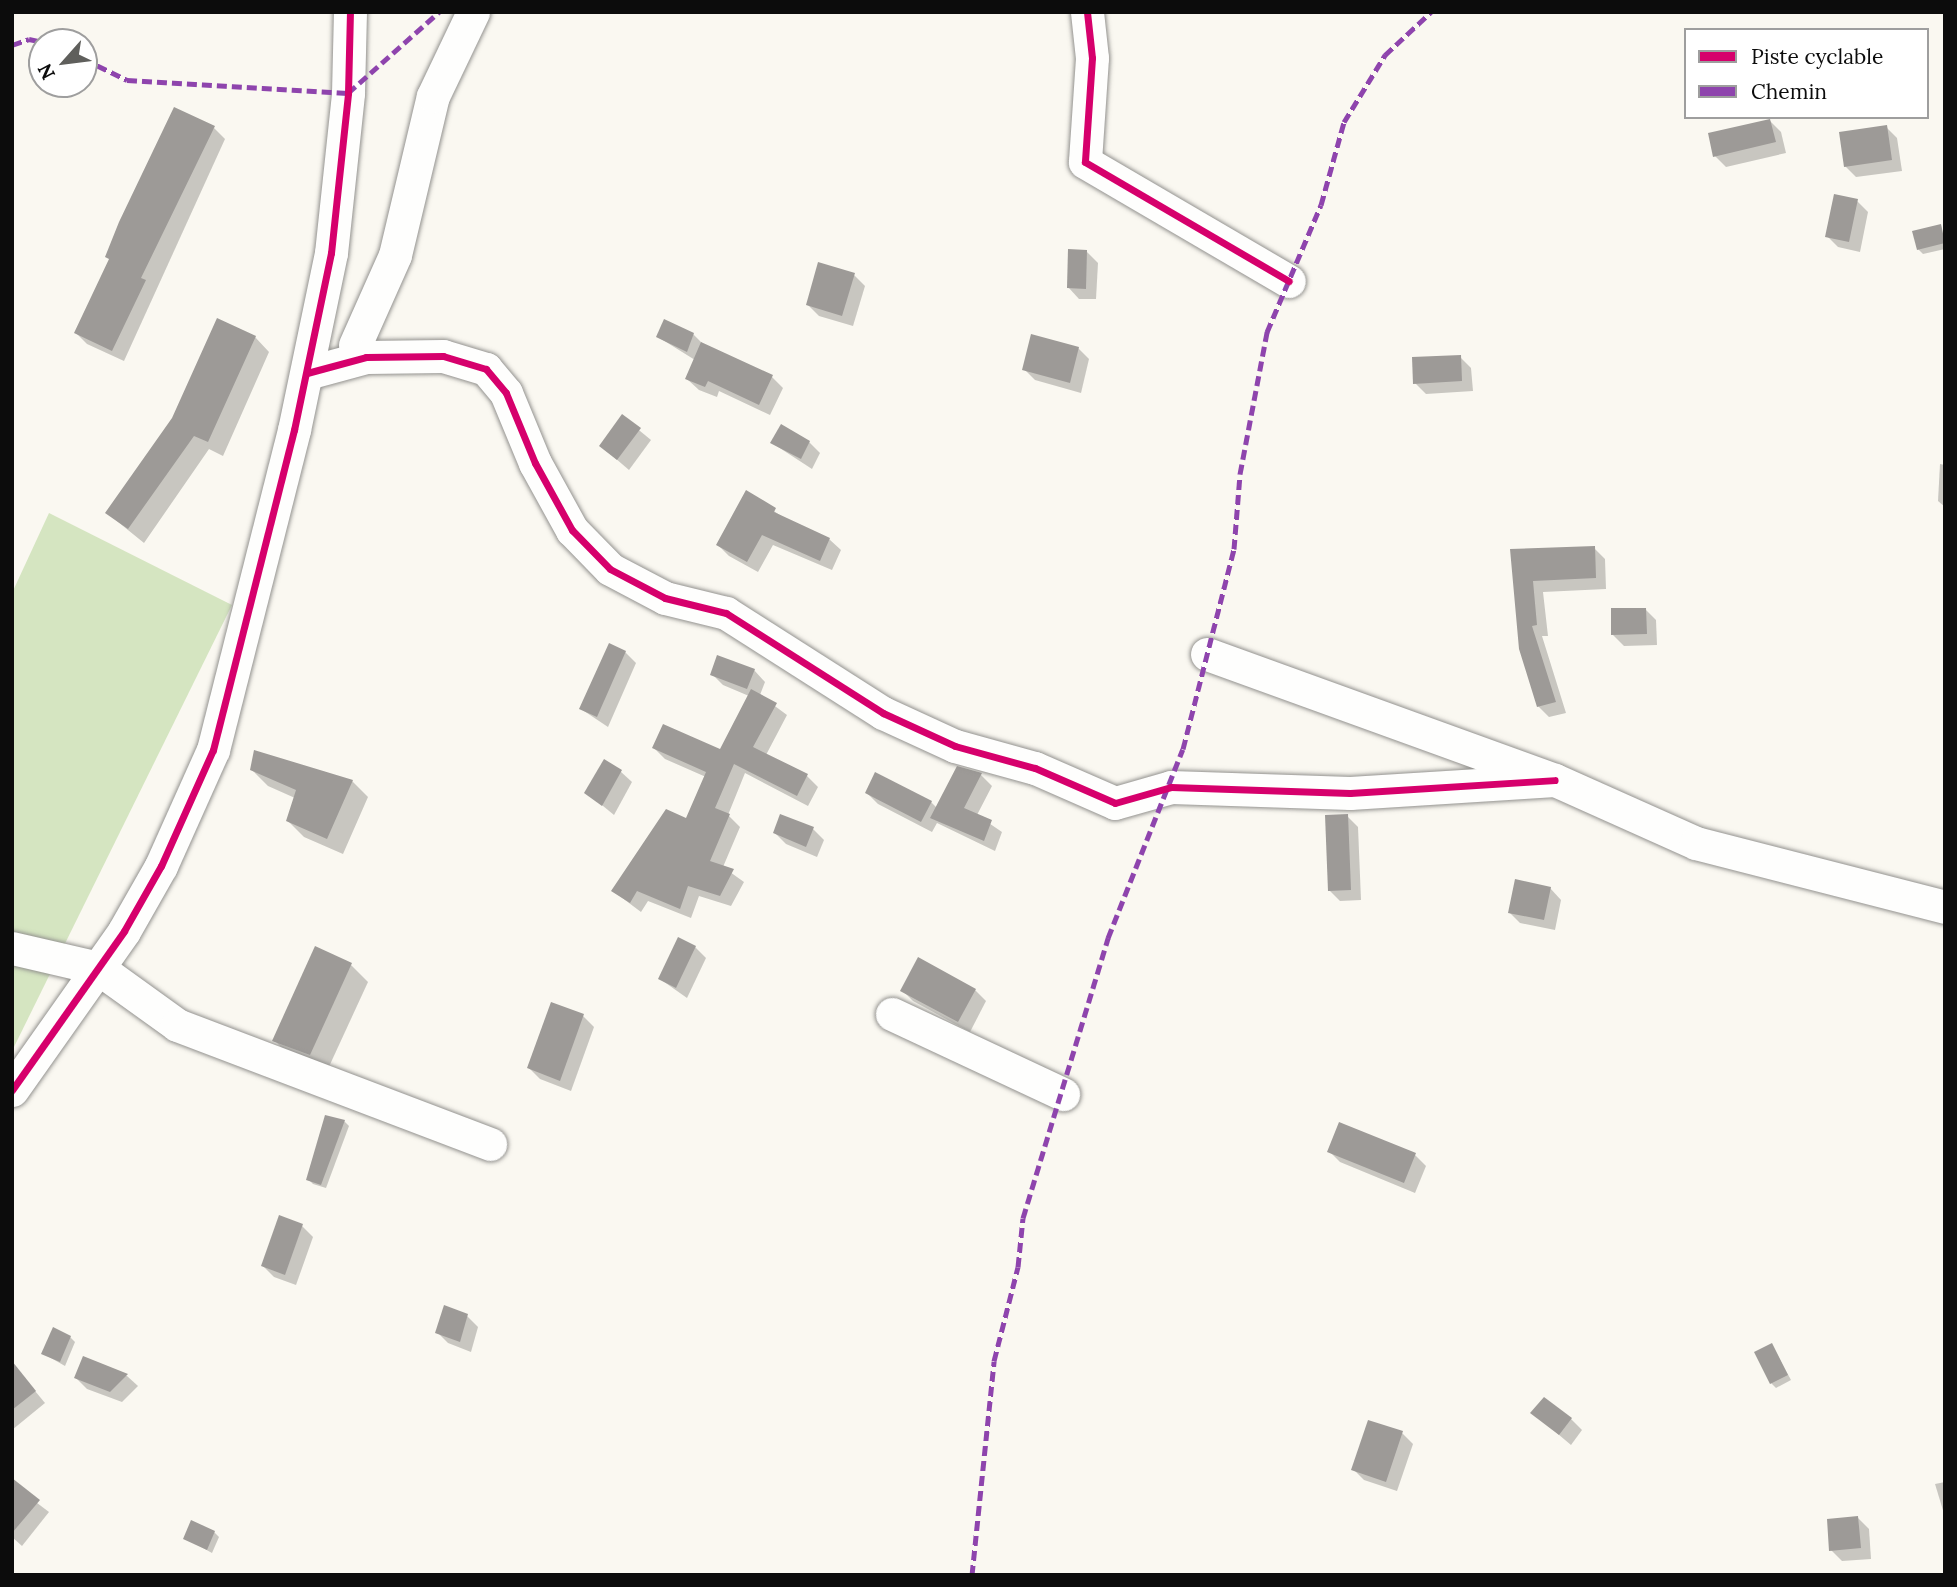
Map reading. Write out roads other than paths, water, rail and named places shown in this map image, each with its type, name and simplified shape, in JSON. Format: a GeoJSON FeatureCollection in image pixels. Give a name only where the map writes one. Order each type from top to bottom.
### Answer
{"type":"FeatureCollection","features":[{"type":"Feature","properties":{"kind":"street"},"geometry":{"type":"LineString","coordinates":[[12,1090],[98,968],[161,866],[213,750],[307,373],[331,253],[348,93],[350,12]]}},
{"type":"Feature","properties":{"kind":"street"},"geometry":{"type":"LineString","coordinates":[[360,351],[395,255],[433,96],[472,12]]}},
{"type":"Feature","properties":{"kind":"street"},"geometry":{"type":"LineString","coordinates":[[1087,12],[1091,58],[1085,162],[1289,281]]}},
{"type":"Feature","properties":{"kind":"street"},"geometry":{"type":"LineString","coordinates":[[320,309],[360,351]]}},
{"type":"Feature","properties":{"kind":"street"},"geometry":{"type":"LineString","coordinates":[[307,373],[360,351],[443,356],[486,369],[506,393],[535,463],[572,530],[610,569],[665,598],[726,613],[883,713],[955,746],[1035,768],[1115,803],[1171,787],[1350,793],[1555,780]]}},
{"type":"Feature","properties":{"kind":"street"},"geometry":{"type":"LineString","coordinates":[[1207,654],[1555,780],[1696,843],[1945,906]]}},
{"type":"Feature","properties":{"kind":"street"},"geometry":{"type":"LineString","coordinates":[[12,948],[98,968],[177,1025],[490,1144]]}},
{"type":"Feature","properties":{"kind":"street"},"geometry":{"type":"LineString","coordinates":[[892,1014],[1063,1094]]}}]}
